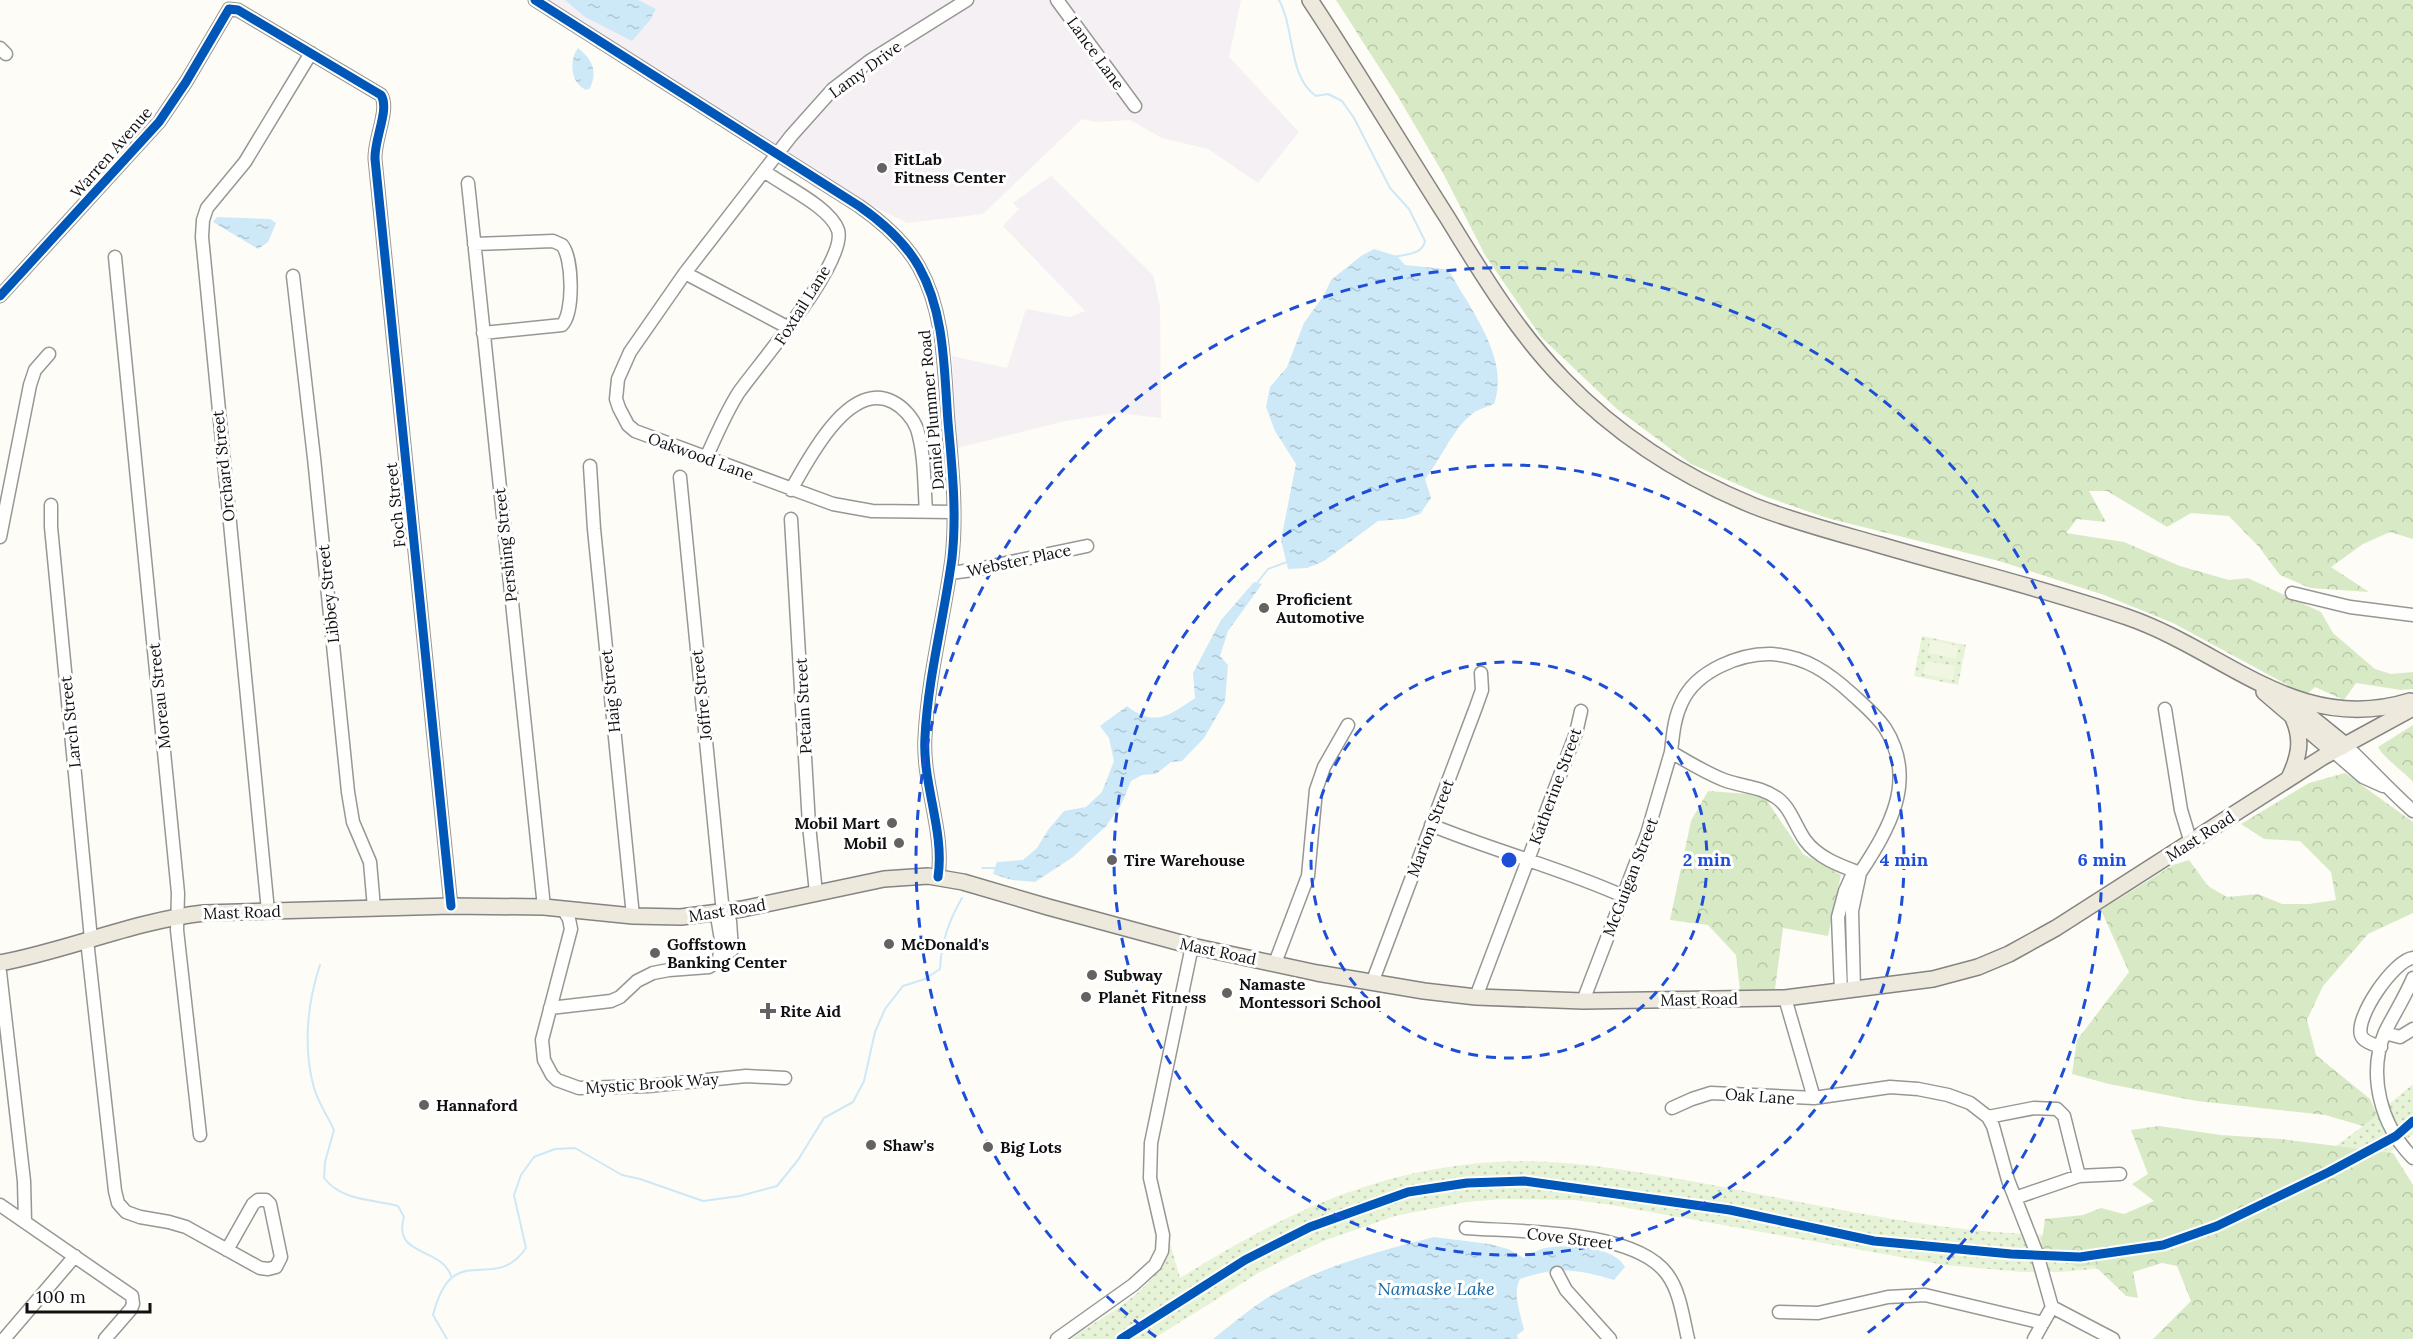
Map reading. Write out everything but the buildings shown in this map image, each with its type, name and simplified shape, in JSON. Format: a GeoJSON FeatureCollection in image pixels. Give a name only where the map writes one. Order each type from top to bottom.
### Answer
{"type":"FeatureCollection","features":[{"type":"Feature","properties":{"kind":"main road"},"geometry":{"type":"LineString","coordinates":[[1310,0],[1483,275],[1516,323],[1576,393],[1632,439],[1689,475],[1758,507],[1841,534],[2129,618],[2184,641],[2282,695],[2312,704],[2347,710],[2378,709],[2413,700]]}},
{"type":"Feature","properties":{"kind":"main road"},"geometry":{"type":"LineString","coordinates":[[2228,666],[2339,748]]}},
{"type":"Feature","properties":{"kind":"main road"},"geometry":{"type":"LineString","coordinates":[[2282,695],[2339,748]]}},
{"type":"Feature","properties":{"kind":"main road","name":"Mast Road"},"geometry":{"type":"LineString","coordinates":[[0,963],[54,951],[89,939],[177,916],[451,906],[544,908],[633,916],[681,917],[723,913],[884,879],[938,877],[972,884],[1192,946],[1372,983],[1476,997],[1583,1000],[1785,998],[1933,979],[1996,960],[2056,928],[2289,778],[2413,708]]}},
{"type":"Feature","properties":{"kind":"main road"},"geometry":{"type":"LineString","coordinates":[[2289,778],[2300,746],[2297,726],[2292,715]]}},
{"type":"Feature","properties":{"kind":"street","name":"Daniel Plummer Road"},"geometry":{"type":"LineString","coordinates":[[535,0],[875,217],[902,244],[919,266],[933,302],[942,342],[954,512],[950,573],[925,738],[926,769],[940,856],[938,877]]}},
{"type":"Feature","properties":{"kind":"street","name":"Lamy Drive"},"geometry":{"type":"LineString","coordinates":[[778,154],[813,110],[842,82],[871,60],[967,0]]}},
{"type":"Feature","properties":{"kind":"street","name":"Lance Lane"},"geometry":{"type":"LineString","coordinates":[[1057,0],[1135,106]]}},
{"type":"Feature","properties":{"kind":"street","name":"Warren Avenue"},"geometry":{"type":"LineString","coordinates":[[0,296],[159,122],[186,82],[229,9],[238,10],[310,53]]}},
{"type":"Feature","properties":{"kind":"street","name":"Foch Street"},"geometry":{"type":"LineString","coordinates":[[310,53],[374,90],[381,95],[385,103],[375,140],[375,159],[451,906]]}},
{"type":"Feature","properties":{"kind":"street","name":"Orchard Street"},"geometry":{"type":"LineString","coordinates":[[268,911],[202,237],[203,220],[207,208],[245,162],[310,53]]}},
{"type":"Feature","properties":{"kind":"street","name":"Oakwood Lane"},"geometry":{"type":"LineString","coordinates":[[778,154],[685,273],[625,361],[618,380],[616,399],[622,417],[635,431],[815,499],[852,509],[954,512]]}},
{"type":"Feature","properties":{"kind":"street","name":"Foxtail Lane"},"geometry":{"type":"LineString","coordinates":[[706,458],[738,394],[789,328],[819,283],[837,246],[839,231],[825,212],[764,171]]}},
{"type":"Feature","properties":{"kind":"street","name":"Pershing Street"},"geometry":{"type":"LineString","coordinates":[[468,183],[544,908]]}},
{"type":"Feature","properties":{"kind":"street"},"geometry":{"type":"LineString","coordinates":[[474,244],[553,241],[562,245],[566,250],[569,274],[570,308],[567,320],[556,327],[483,333]]}},
{"type":"Feature","properties":{"kind":"street","name":"Moreau Street"},"geometry":{"type":"LineString","coordinates":[[115,257],[177,881],[177,930],[200,1135]]}},
{"type":"Feature","properties":{"kind":"street"},"geometry":{"type":"LineString","coordinates":[[685,273],[789,328]]}},
{"type":"Feature","properties":{"kind":"street","name":"Libbey Street"},"geometry":{"type":"LineString","coordinates":[[292,276],[314,458],[348,792],[353,822],[370,862],[374,908]]}},
{"type":"Feature","properties":{"kind":"street"},"geometry":{"type":"LineString","coordinates":[[0,537],[30,385],[35,370],[49,354]]}},
{"type":"Feature","properties":{"kind":"street"},"geometry":{"type":"LineString","coordinates":[[791,490],[808,461],[848,408],[864,399],[883,398],[899,406],[916,427],[922,456],[926,512]]}},
{"type":"Feature","properties":{"kind":"street","name":"Haig Street"},"geometry":{"type":"LineString","coordinates":[[590,466],[594,529],[633,916]]}},
{"type":"Feature","properties":{"kind":"street","name":"Joffre Street"},"geometry":{"type":"LineString","coordinates":[[680,477],[723,913]]}},
{"type":"Feature","properties":{"kind":"street","name":"Larch Street"},"geometry":{"type":"LineString","coordinates":[[51,505],[53,549],[89,939],[115,1191],[118,1203],[132,1215],[180,1225],[227,1250],[265,1269],[272,1269],[278,1264],[281,1253],[267,1200],[258,1200],[253,1204],[227,1250]]}},
{"type":"Feature","properties":{"kind":"street","name":"Petain Street"},"geometry":{"type":"LineString","coordinates":[[791,519],[811,854],[816,893]]}},
{"type":"Feature","properties":{"kind":"street","name":"Webster Place"},"geometry":{"type":"LineString","coordinates":[[950,573],[1087,546]]}},
{"type":"Feature","properties":{"kind":"street"},"geometry":{"type":"LineString","coordinates":[[2292,593],[2350,607],[2413,615]]}},
{"type":"Feature","properties":{"kind":"street","name":"McGuigan Street"},"geometry":{"type":"LineString","coordinates":[[1583,1000],[1654,812],[1671,752],[1675,724],[1682,701],[1694,685],[1714,671],[1751,655],[1795,657],[1819,667],[1874,714],[1889,734],[1896,754],[1899,786],[1893,815],[1884,836],[1857,872]]}},
{"type":"Feature","properties":{"kind":"street","name":"Marion Street"},"geometry":{"type":"LineString","coordinates":[[1372,983],[1482,690],[1481,673]]}},
{"type":"Feature","properties":{"kind":"street"},"geometry":{"type":"LineString","coordinates":[[2165,709],[2181,810],[2191,843]]}},
{"type":"Feature","properties":{"kind":"street","name":"Katherine Street"},"geometry":{"type":"LineString","coordinates":[[1476,997],[1576,733],[1581,711]]}},
{"type":"Feature","properties":{"kind":"street"},"geometry":{"type":"LineString","coordinates":[[1275,963],[1308,876],[1316,790],[1324,767],[1348,725]]}},
{"type":"Feature","properties":{"kind":"street"},"geometry":{"type":"LineString","coordinates":[[2339,748],[2363,777],[2385,787],[2413,811]]}},
{"type":"Feature","properties":{"kind":"street"},"geometry":{"type":"LineString","coordinates":[[1671,752],[1721,779],[1754,787],[1771,794],[1785,805],[1809,845],[1829,860],[1857,872],[1852,911],[1848,991]]}},
{"type":"Feature","properties":{"kind":"street"},"geometry":{"type":"LineString","coordinates":[[1431,825],[1592,882],[1623,896]]}},
{"type":"Feature","properties":{"kind":"street","name":"Mystic Brook Way"},"geometry":{"type":"LineString","coordinates":[[563,909],[569,919],[571,929],[542,1040],[544,1060],[552,1075],[572,1087],[648,1086],[746,1076],[785,1078]]}},
{"type":"Feature","properties":{"kind":"street"},"geometry":{"type":"LineString","coordinates":[[550,1008],[611,1001],[620,997],[638,981],[653,974],[709,966],[718,960],[732,950],[730,921],[723,913],[718,922],[721,940],[718,960]]}},
{"type":"Feature","properties":{"kind":"street"},"geometry":{"type":"LineString","coordinates":[[1057,1339],[1133,1285],[1155,1265],[1162,1251],[1163,1235],[1153,1193],[1149,1160],[1157,1111],[1192,946]]}},
{"type":"Feature","properties":{"kind":"street"},"geometry":{"type":"LineString","coordinates":[[2381,1047],[2364,1040],[2361,1036],[2364,1018],[2388,976],[2403,961],[2413,958]]}},
{"type":"Feature","properties":{"kind":"street"},"geometry":{"type":"LineString","coordinates":[[0,972],[24,1181],[25,1222]]}},
{"type":"Feature","properties":{"kind":"street"},"geometry":{"type":"LineString","coordinates":[[2413,979],[2385,1033],[2377,1075],[2384,1113],[2402,1146],[2413,1158]]}},
{"type":"Feature","properties":{"kind":"street"},"geometry":{"type":"LineString","coordinates":[[1785,998],[1814,1098]]}},
{"type":"Feature","properties":{"kind":"street"},"geometry":{"type":"LineString","coordinates":[[2385,1033],[2400,1037],[2413,1029]]}},
{"type":"Feature","properties":{"kind":"street","name":"Oak Lane"},"geometry":{"type":"LineString","coordinates":[[1672,1108],[1702,1095],[1720,1093],[1814,1098],[1876,1088],[1911,1088],[1959,1098],[1970,1103],[1988,1117]]}},
{"type":"Feature","properties":{"kind":"street"},"geometry":{"type":"LineString","coordinates":[[2034,1339],[2052,1307],[2037,1254],[2015,1198],[1996,1135],[1988,1117],[2034,1108],[2052,1108],[2063,1114],[2079,1176]]}},
{"type":"Feature","properties":{"kind":"street"},"geometry":{"type":"LineString","coordinates":[[2015,1198],[2079,1176],[2120,1174]]}},
{"type":"Feature","properties":{"kind":"street"},"geometry":{"type":"LineString","coordinates":[[2,1211],[25,1222],[130,1293],[133,1300],[131,1309],[105,1339]]}},
{"type":"Feature","properties":{"kind":"street","name":"Cove Street"},"geometry":{"type":"LineString","coordinates":[[1466,1228],[1598,1239],[1634,1249],[1660,1266],[1672,1282],[1688,1339]]}},
{"type":"Feature","properties":{"kind":"street"},"geometry":{"type":"LineString","coordinates":[[4,1339],[75,1256]]}},
{"type":"Feature","properties":{"kind":"street"},"geometry":{"type":"LineString","coordinates":[[1557,1273],[1566,1290],[1610,1339]]}},
{"type":"Feature","properties":{"kind":"street"},"geometry":{"type":"LineString","coordinates":[[1779,1312],[1818,1313],[1888,1297],[1925,1296],[2043,1323]]}},
{"type":"Feature","properties":{"kind":"street"},"geometry":{"type":"LineString","coordinates":[[2052,1307],[2113,1339]]}},
{"type":"Feature","properties":{"kind":"shaded area"},"geometry":{"type":"Polygon","coordinates":[[[548,0],[1241,0],[1229,57],[1299,132],[1258,183],[1208,149],[1162,138],[1130,120],[1096,122],[1082,119],[983,214],[907,223],[859,199],[548,0]]]}},
{"type":"Feature","properties":{"kind":"shaded area"},"geometry":{"type":"Polygon","coordinates":[[[1051,176],[1153,275],[1160,306],[1161,418],[1117,413],[1065,421],[957,448],[952,356],[1007,368],[1026,309],[1070,317],[1085,311],[1003,226],[1019,209],[1013,203],[1051,176]]]}},
{"type":"Feature","properties":{"kind":"green space"},"geometry":{"type":"Polygon","coordinates":[[[1336,0],[2413,0],[2413,539],[2390,532],[2363,544],[2331,567],[2369,592],[2310,588],[2280,575],[2259,547],[2229,516],[2191,513],[2167,527],[2107,491],[2089,491],[2106,522],[2077,519],[2066,533],[2124,542],[2180,566],[2229,580],[2248,578],[2321,612],[2333,633],[2375,669],[2391,674],[2413,672],[2413,689],[2401,690],[2356,683],[2344,700],[2315,687],[2306,695],[2173,623],[2104,595],[1999,561],[1827,518],[1764,496],[1691,464],[1617,409],[1541,337],[1485,255],[1444,175],[1397,95],[1336,0]]]}},
{"type":"Feature","properties":{"kind":"green space"},"geometry":{"type":"Polygon","coordinates":[[[1922,636],[1966,645],[1958,685],[1914,676],[1922,636]]]}},
{"type":"Feature","properties":{"kind":"green space"},"geometry":{"type":"Polygon","coordinates":[[[1930,640],[1959,646],[1956,659],[1928,653],[1930,640]]]}},
{"type":"Feature","properties":{"kind":"green space"},"geometry":{"type":"Polygon","coordinates":[[[1926,661],[1955,666],[1953,680],[1923,674],[1926,661]]]}},
{"type":"Feature","properties":{"kind":"green space"},"geometry":{"type":"Polygon","coordinates":[[[2413,725],[2413,782],[2378,747],[2413,725]]]}},
{"type":"Feature","properties":{"kind":"green space"},"geometry":{"type":"Polygon","coordinates":[[[2345,773],[2413,822],[2413,913],[2368,934],[2323,986],[2307,1020],[2316,1055],[2370,1099],[2377,1115],[2363,1126],[2325,1115],[2197,1101],[2109,1084],[2072,1074],[2077,1040],[2129,972],[2101,910],[2173,865],[2189,860],[2208,886],[2227,897],[2258,894],[2282,904],[2309,904],[2336,900],[2331,872],[2300,841],[2264,839],[2241,824],[2309,783],[2345,773]]]}},
{"type":"Feature","properties":{"kind":"green space"},"geometry":{"type":"Polygon","coordinates":[[[1708,791],[1763,795],[1803,854],[1841,875],[1828,936],[1783,928],[1775,989],[1740,991],[1736,955],[1708,925],[1670,920],[1691,821],[1708,791]]]}},
{"type":"Feature","properties":{"kind":"green space"},"geometry":{"type":"Polygon","coordinates":[[[2413,1084],[2413,1134],[2385,1156],[2138,1265],[2060,1272],[2022,1272],[1945,1265],[1611,1205],[1575,1200],[1502,1199],[1466,1202],[1395,1216],[1326,1240],[1260,1272],[1153,1339],[1071,1339],[1132,1298],[1146,1285],[1157,1272],[1165,1257],[1169,1240],[1180,1278],[1280,1221],[1314,1206],[1349,1192],[1422,1172],[1492,1162],[1553,1162],[1613,1168],[1924,1224],[1969,1230],[2059,1235],[2333,1148],[2413,1084]]]}},
{"type":"Feature","properties":{"kind":"green space"},"geometry":{"type":"Polygon","coordinates":[[[2159,1126],[2221,1135],[2281,1139],[2393,1153],[2413,1185],[2413,1339],[2153,1339],[2191,1301],[2177,1266],[2162,1263],[2133,1272],[2138,1298],[2126,1296],[2094,1265],[2077,1267],[2041,1248],[2045,1219],[2083,1215],[2101,1208],[2124,1214],[2154,1201],[2132,1184],[2148,1174],[2131,1130],[2159,1126]]]}},
{"type":"Feature","properties":{"kind":"water"},"geometry":{"type":"Polygon","coordinates":[[[565,0],[638,0],[656,9],[632,41],[585,17],[565,0]]]}},
{"type":"Feature","properties":{"kind":"water"},"geometry":{"type":"Polygon","coordinates":[[[578,48],[587,56],[593,71],[590,88],[586,90],[574,77],[572,65],[578,48]]]}},
{"type":"Feature","properties":{"kind":"water"},"geometry":{"type":"Polygon","coordinates":[[[217,217],[270,219],[276,223],[268,242],[258,249],[213,222],[217,217]]]}},
{"type":"Feature","properties":{"kind":"water"},"geometry":{"type":"Polygon","coordinates":[[[1374,249],[1397,256],[1405,265],[1444,269],[1451,274],[1478,320],[1493,353],[1498,387],[1494,404],[1472,414],[1453,436],[1425,479],[1431,498],[1420,514],[1404,519],[1378,521],[1324,561],[1307,568],[1288,569],[1281,540],[1296,464],[1275,431],[1266,407],[1270,387],[1287,367],[1304,323],[1324,295],[1331,280],[1361,256],[1374,249]]]}},
{"type":"Feature","properties":{"kind":"water"},"geometry":{"type":"Polygon","coordinates":[[[1254,582],[1262,584],[1228,631],[1220,656],[1228,665],[1225,702],[1204,738],[1182,761],[1171,762],[1156,774],[1142,775],[1131,781],[1121,805],[1106,826],[1073,857],[1035,882],[1012,880],[993,874],[997,862],[1023,860],[1037,848],[1064,811],[1086,807],[1102,792],[1114,761],[1109,738],[1100,726],[1127,706],[1137,713],[1154,718],[1170,714],[1195,698],[1193,673],[1221,620],[1254,582]]]}},
{"type":"Feature","properties":{"kind":"water","name":"Namaske Lake"},"geometry":{"type":"Polygon","coordinates":[[[1434,1237],[1489,1244],[1508,1249],[1524,1258],[1546,1248],[1566,1246],[1589,1248],[1611,1255],[1625,1267],[1614,1280],[1578,1271],[1545,1272],[1520,1279],[1517,1297],[1524,1330],[1517,1335],[1518,1339],[1213,1339],[1263,1301],[1298,1281],[1356,1259],[1434,1237]]]}},
{"type":"Feature","properties":{"kind":"waterway"},"geometry":{"type":"LineString","coordinates":[[1279,0],[1288,25],[1296,65],[1307,88],[1316,96],[1328,94],[1342,101],[1354,118],[1390,188],[1409,209],[1425,241],[1421,249],[1394,257]]}},
{"type":"Feature","properties":{"kind":"waterway"},"geometry":{"type":"LineString","coordinates":[[1257,583],[1268,569],[1287,562]]}},
{"type":"Feature","properties":{"kind":"waterway"},"geometry":{"type":"LineString","coordinates":[[982,868],[997,868]]}},
{"type":"Feature","properties":{"kind":"waterway"},"geometry":{"type":"LineString","coordinates":[[447,1339],[433,1315],[441,1291],[451,1278],[463,1272],[500,1268],[513,1261],[526,1248],[514,1195],[521,1175],[534,1157],[555,1149],[575,1148],[622,1175],[703,1201],[740,1196],[777,1186],[798,1160],[824,1118],[853,1102],[864,1081],[875,1032],[885,1009],[903,986],[925,979],[940,969],[946,932],[962,898]]}},
{"type":"Feature","properties":{"kind":"waterway"},"geometry":{"type":"LineString","coordinates":[[320,965],[309,1011],[308,1057],[314,1088],[334,1130],[325,1162],[324,1178],[331,1186],[348,1195],[398,1206],[404,1217],[402,1230],[405,1239],[411,1246],[438,1260],[451,1276]]}},
{"type":"Feature","properties":{"kind":"cycle path"},"geometry":{"type":"LineString","coordinates":[[535,0],[868,212],[907,249],[928,285],[942,342],[954,507],[952,558],[929,692],[925,737],[927,772],[939,842],[938,877]]}},
{"type":"Feature","properties":{"kind":"cycle path"},"geometry":{"type":"LineString","coordinates":[[0,296],[159,122],[186,82],[229,9],[238,10],[381,95],[384,108],[375,159],[451,906]]}},
{"type":"Feature","properties":{"kind":"cycle path"},"geometry":{"type":"LineString","coordinates":[[1121,1339],[1245,1260],[1310,1227],[1408,1192],[1467,1183],[1524,1181],[1730,1210],[1874,1241],[2011,1254],[2080,1257],[2163,1245],[2217,1226],[2329,1172],[2396,1136],[2413,1121]]}},
{"type":"Feature","properties":{"kind":"place","name":"FitLab Fitness Center"},"geometry":{"type":"Point","coordinates":[882,168]}},
{"type":"Feature","properties":{"kind":"place","name":"Proficient Automotive"},"geometry":{"type":"Point","coordinates":[1264,608]}},
{"type":"Feature","properties":{"kind":"place","name":"Mobil Mart"},"geometry":{"type":"Point","coordinates":[892,823]}},
{"type":"Feature","properties":{"kind":"place","name":"Mobil"},"geometry":{"type":"Point","coordinates":[899,843]}},
{"type":"Feature","properties":{"kind":"place","name":"Tire Warehouse"},"geometry":{"type":"Point","coordinates":[1112,860]}},
{"type":"Feature","properties":{"kind":"place","name":"McDonald's"},"geometry":{"type":"Point","coordinates":[889,944]}},
{"type":"Feature","properties":{"kind":"place","name":"Goffstown Banking Center"},"geometry":{"type":"Point","coordinates":[655,953]}},
{"type":"Feature","properties":{"kind":"place","name":"Subway"},"geometry":{"type":"Point","coordinates":[1092,975]}},
{"type":"Feature","properties":{"kind":"place","name":"Namaste Montessori School"},"geometry":{"type":"Point","coordinates":[1227,993]}},
{"type":"Feature","properties":{"kind":"place","name":"Planet Fitness"},"geometry":{"type":"Point","coordinates":[1086,997]}},
{"type":"Feature","properties":{"kind":"place","name":"Rite Aid"},"geometry":{"type":"Point","coordinates":[768,1011]}},
{"type":"Feature","properties":{"kind":"place","name":"Hannaford"},"geometry":{"type":"Point","coordinates":[424,1105]}},
{"type":"Feature","properties":{"kind":"place","name":"Shaw's"},"geometry":{"type":"Point","coordinates":[871,1145]}},
{"type":"Feature","properties":{"kind":"place","name":"Big Lots"},"geometry":{"type":"Point","coordinates":[988,1147]}}]}
